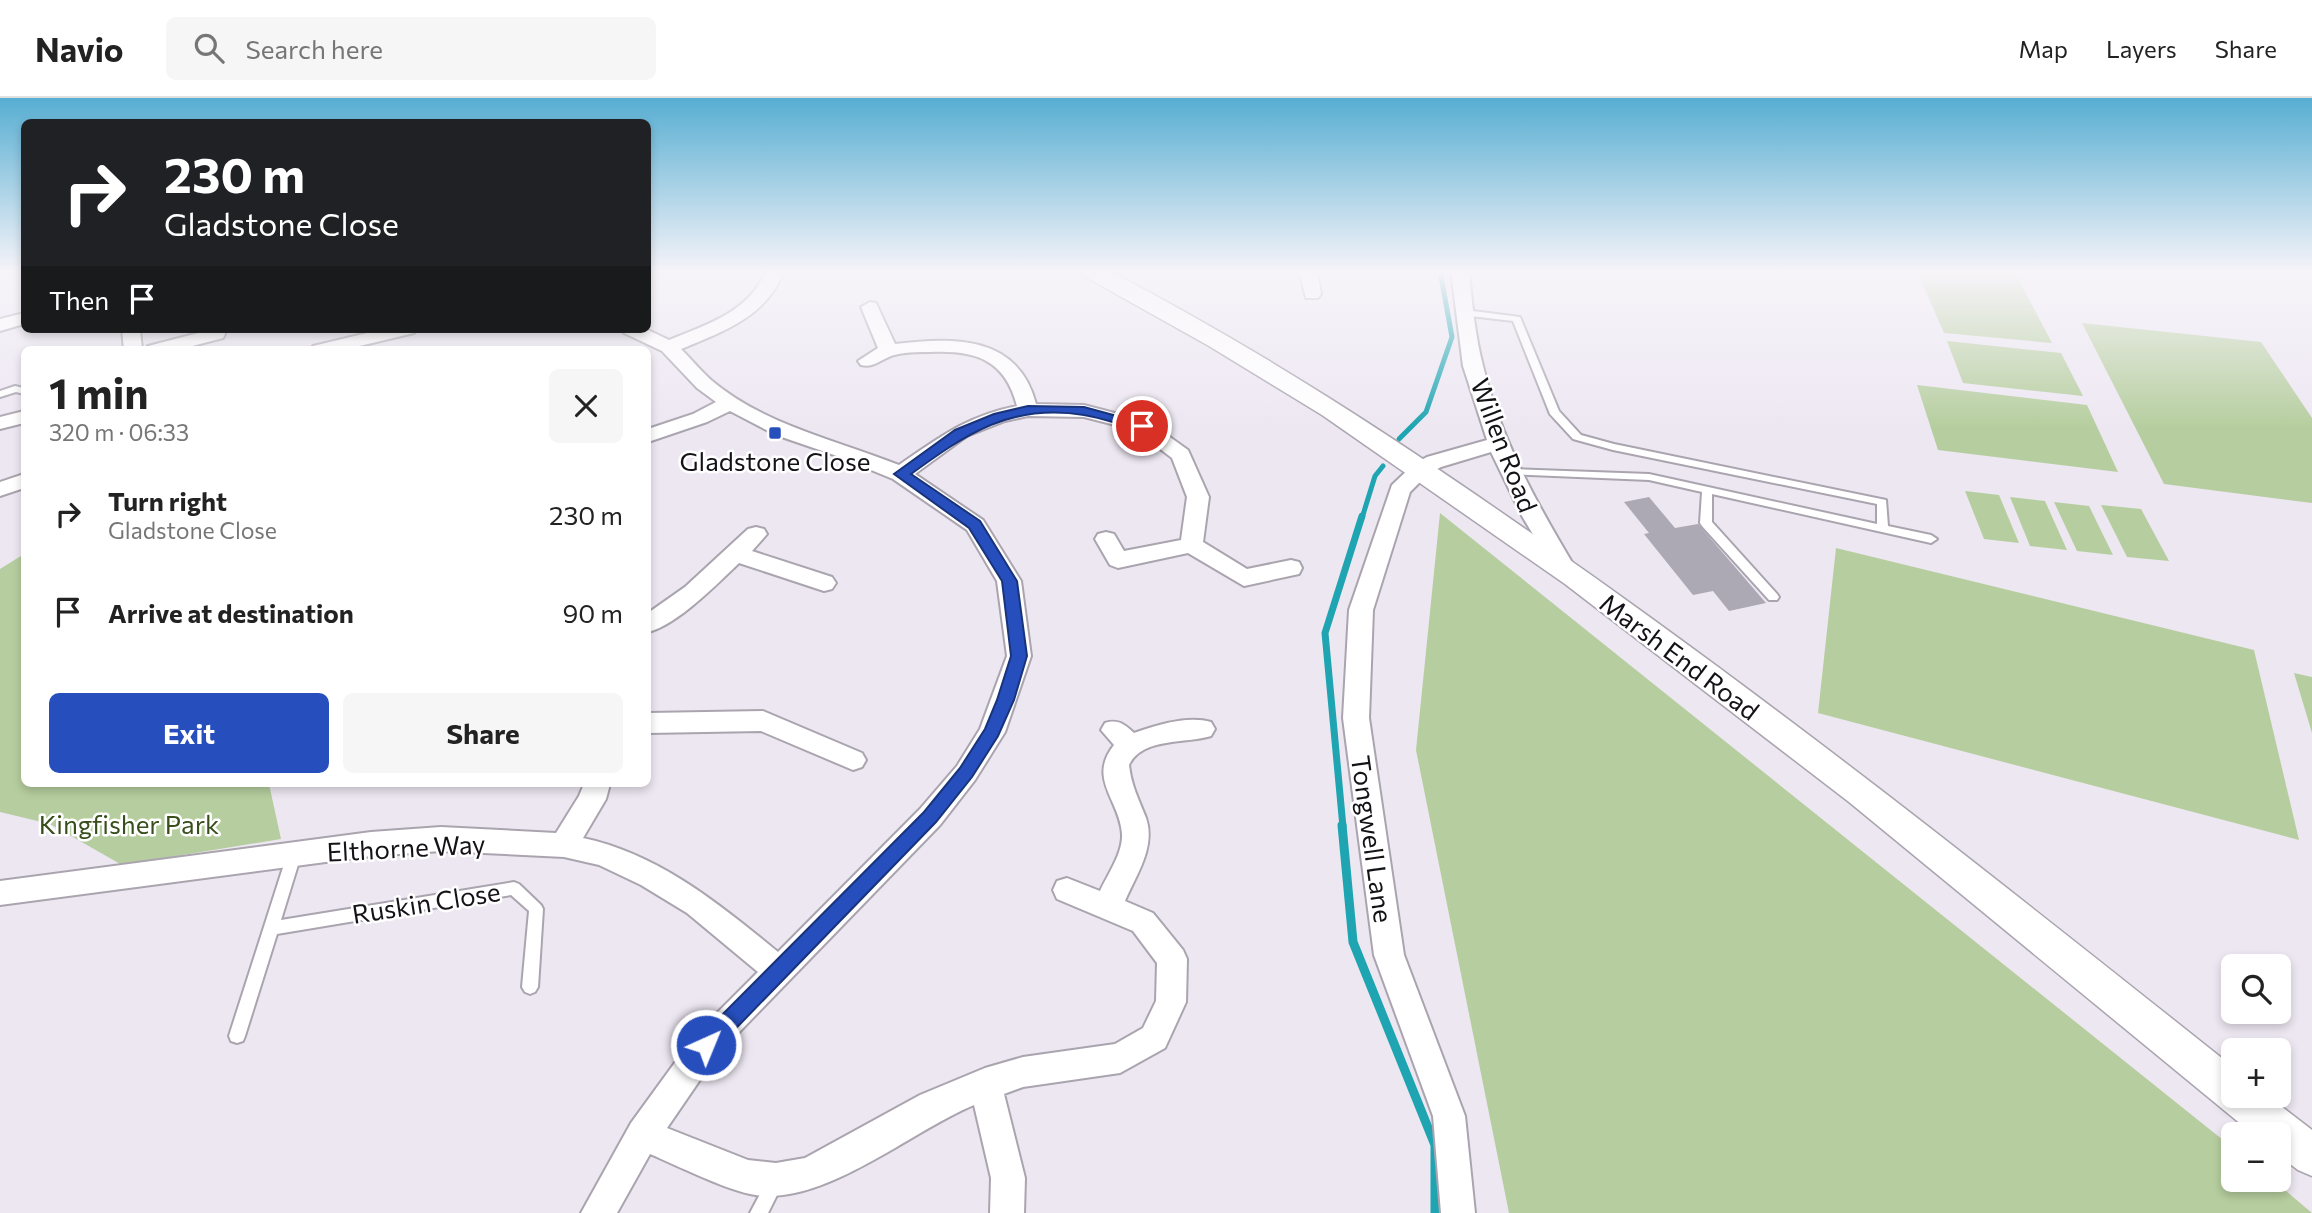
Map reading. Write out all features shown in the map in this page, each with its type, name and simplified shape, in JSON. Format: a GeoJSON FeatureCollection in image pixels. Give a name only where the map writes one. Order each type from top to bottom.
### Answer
{"type":"FeatureCollection","features":[{"type":"Feature","properties":{"kind":"street"},"geometry":{"type":"LineString","coordinates":[[669,347],[723,323]]}},
{"type":"Feature","properties":{"kind":"street"},"geometry":{"type":"LineString","coordinates":[[877,323],[888,350]]}},
{"type":"Feature","properties":{"kind":"street","name":"Marsh End Road"},"geometry":{"type":"LineString","coordinates":[[1186,323],[1242,354],[1421,469],[1692,662],[2087,973],[2221,1082]]}},
{"type":"Feature","properties":{"kind":"street","name":"Willen Road"},"geometry":{"type":"LineString","coordinates":[[1467,323],[1477,377],[1498,443],[1522,501],[1565,569]]}},
{"type":"Feature","properties":{"kind":"street"},"geometry":{"type":"LineString","coordinates":[[336,346],[390,333]]}},
{"type":"Feature","properties":{"kind":"street"},"geometry":{"type":"LineString","coordinates":[[598,1213],[643,1135],[706,1045],[930,817],[966,773],[992,732],[1019,656],[1009,581],[975,525],[901,474],[783,431],[730,403],[704,384],[669,347],[639,333]]}},
{"type":"Feature","properties":{"kind":"street"},"geometry":{"type":"LineString","coordinates":[[170,346],[216,334]]}},
{"type":"Feature","properties":{"kind":"street"},"geometry":{"type":"LineString","coordinates":[[868,360],[888,350],[932,345],[972,348],[1004,360],[1020,381],[1028,410]]}},
{"type":"Feature","properties":{"kind":"street"},"geometry":{"type":"LineString","coordinates":[[651,435],[700,418],[730,403]]}},
{"type":"Feature","properties":{"kind":"street"},"geometry":{"type":"LineString","coordinates":[[901,474],[960,432],[999,416],[1028,410],[1084,411],[1142,426],[1181,455],[1198,497],[1191,545]]}},
{"type":"Feature","properties":{"kind":"street"},"geometry":{"type":"LineString","coordinates":[[0,423],[21,418]]}},
{"type":"Feature","properties":{"kind":"street"},"geometry":{"type":"LineString","coordinates":[[1421,469],[1498,443]]}},
{"type":"Feature","properties":{"kind":"street","name":"Tongwell Lane"},"geometry":{"type":"LineString","coordinates":[[1421,469],[1400,490],[1361,610],[1356,718],[1390,956],[1450,1116],[1458,1213]]}},
{"type":"Feature","properties":{"kind":"street"},"geometry":{"type":"LineString","coordinates":[[0,489],[21,482]]}},
{"type":"Feature","properties":{"kind":"street"},"geometry":{"type":"LineString","coordinates":[[651,622],[693,593],[738,554],[756,534]]}},
{"type":"Feature","properties":{"kind":"street"},"geometry":{"type":"LineString","coordinates":[[1106,538],[1118,560],[1191,545],[1244,578],[1292,568]]}},
{"type":"Feature","properties":{"kind":"street"},"geometry":{"type":"LineString","coordinates":[[738,554],[824,583]]}},
{"type":"Feature","properties":{"kind":"street"},"geometry":{"type":"LineString","coordinates":[[651,723],[763,721],[853,760]]}},
{"type":"Feature","properties":{"kind":"street"},"geometry":{"type":"LineString","coordinates":[[1107,908],[1136,840],[1132,813],[1116,778],[1116,762],[1122,737],[1202,729]]}},
{"type":"Feature","properties":{"kind":"street"},"geometry":{"type":"LineString","coordinates":[[564,845],[592,799],[596,787]]}},
{"type":"Feature","properties":{"kind":"street","name":"Elthorne Way"},"geometry":{"type":"LineString","coordinates":[[0,893],[371,844],[441,839],[564,845],[604,854],[663,883],[697,904],[778,970]]}},
{"type":"Feature","properties":{"kind":"street"},"geometry":{"type":"LineString","coordinates":[[643,1135],[748,1177],[776,1180],[808,1174],[847,1156],[932,1106],[985,1084],[1023,1072],[1119,1058],[1154,1038],[1171,1002],[1172,959],[1143,922],[1067,890]]}},
{"type":"Feature","properties":{"kind":"street"},"geometry":{"type":"LineString","coordinates":[[985,1084],[1008,1178],[1007,1213]]}},
{"type":"Feature","properties":{"kind":"street"},"geometry":{"type":"LineString","coordinates":[[2252,1108],[2312,1156]]}},
{"type":"Feature","properties":{"kind":"lane"},"geometry":{"type":"LineString","coordinates":[[1519,323],[1554,412],[1577,437],[1613,447],[1882,502],[1883,528]]}},
{"type":"Feature","properties":{"kind":"lane"},"geometry":{"type":"LineString","coordinates":[[0,394],[21,391]]}},
{"type":"Feature","properties":{"kind":"lane"},"geometry":{"type":"LineString","coordinates":[[1510,472],[1649,477],[1931,539]]}},
{"type":"Feature","properties":{"kind":"lane"},"geometry":{"type":"LineString","coordinates":[[1707,489],[1706,523],[1773,597]]}},
{"type":"Feature","properties":{"kind":"lane"},"geometry":{"type":"LineString","coordinates":[[237,1036],[294,855]]}},
{"type":"Feature","properties":{"kind":"lane","name":"Ruskin Close"},"geometry":{"type":"LineString","coordinates":[[272,928],[514,888],[536,909],[530,987]]}},
{"type":"Feature","properties":{"kind":"lane"},"geometry":{"type":"LineString","coordinates":[[759,1213],[776,1180]]}},
{"type":"Feature","properties":{"kind":"green space"},"geometry":{"type":"Polygon","coordinates":[[[1940,323],[2041,323],[2052,343],[1944,333],[1940,323]]]}},
{"type":"Feature","properties":{"kind":"green space"},"geometry":{"type":"Polygon","coordinates":[[[2082,323],[2261,342],[2312,418],[2312,503],[2164,484],[2082,323]]]}},
{"type":"Feature","properties":{"kind":"green space"},"geometry":{"type":"Polygon","coordinates":[[[1947,341],[2061,353],[2083,396],[1963,383],[1947,341]]]}},
{"type":"Feature","properties":{"kind":"green space"},"geometry":{"type":"Polygon","coordinates":[[[1917,385],[2087,405],[2118,472],[1938,450],[1917,385]]]}},
{"type":"Feature","properties":{"kind":"green space"},"geometry":{"type":"Polygon","coordinates":[[[1965,491],[1999,495],[2019,543],[1984,539],[1965,491]]]}},
{"type":"Feature","properties":{"kind":"green space"},"geometry":{"type":"Polygon","coordinates":[[[2010,497],[2045,501],[2067,550],[2030,546],[2010,497]]]}},
{"type":"Feature","properties":{"kind":"green space"},"geometry":{"type":"Polygon","coordinates":[[[2054,502],[2089,506],[2113,555],[2077,551],[2054,502]]]}},
{"type":"Feature","properties":{"kind":"green space"},"geometry":{"type":"Polygon","coordinates":[[[2101,505],[2141,509],[2169,561],[2127,557],[2101,505]]]}},
{"type":"Feature","properties":{"kind":"green space"},"geometry":{"type":"Polygon","coordinates":[[[1440,513],[2221,1138],[2221,1192],[2287,1192],[2312,1213],[1509,1213],[1416,750],[1440,513]]]}},
{"type":"Feature","properties":{"kind":"green space"},"geometry":{"type":"Polygon","coordinates":[[[1836,548],[2254,650],[2299,840],[1818,713],[1836,548]]]}},
{"type":"Feature","properties":{"kind":"green space","name":"Kingfisher Park"},"geometry":{"type":"Polygon","coordinates":[[[21,556],[21,787],[270,787],[281,839],[122,865],[50,824],[0,812],[0,569],[21,556]]]}},
{"type":"Feature","properties":{"kind":"green space"},"geometry":{"type":"Polygon","coordinates":[[[2294,673],[2312,677],[2312,733],[2294,673]]]}},
{"type":"Feature","properties":{"kind":"building"},"geometry":{"type":"Polygon","coordinates":[[[1649,497],[1675,528],[1698,524],[1766,603],[1729,611],[1713,591],[1693,595],[1644,534],[1649,533],[1624,502],[1649,497]]]}},
{"type":"Feature","properties":{"kind":"waterway"},"geometry":{"type":"LineString","coordinates":[[1399,439],[1426,412],[1452,337],[1449,323]]}},
{"type":"Feature","properties":{"kind":"waterway"},"geometry":{"type":"LineString","coordinates":[[1362,518],[1375,476],[1383,466]]}},
{"type":"Feature","properties":{"kind":"waterway"},"geometry":{"type":"LineString","coordinates":[[1343,827],[1325,633],[1362,516]]}},
{"type":"Feature","properties":{"kind":"waterway"},"geometry":{"type":"LineString","coordinates":[[1342,825],[1353,942],[1435,1145],[1435,1213]]}},
{"type":"Feature","properties":{"kind":"place","name":"Gladstone Close"},"geometry":{"type":"Point","coordinates":[775,433]}},
{"type":"Feature","properties":{"kind":"route"},"geometry":{"type":"LineString","coordinates":[[706,1045],[930,817],[966,773],[992,732],[1005,700],[1019,656],[1009,581],[975,525],[901,474],[960,432],[999,416],[1028,410],[1084,411],[1142,426]]}}]}
